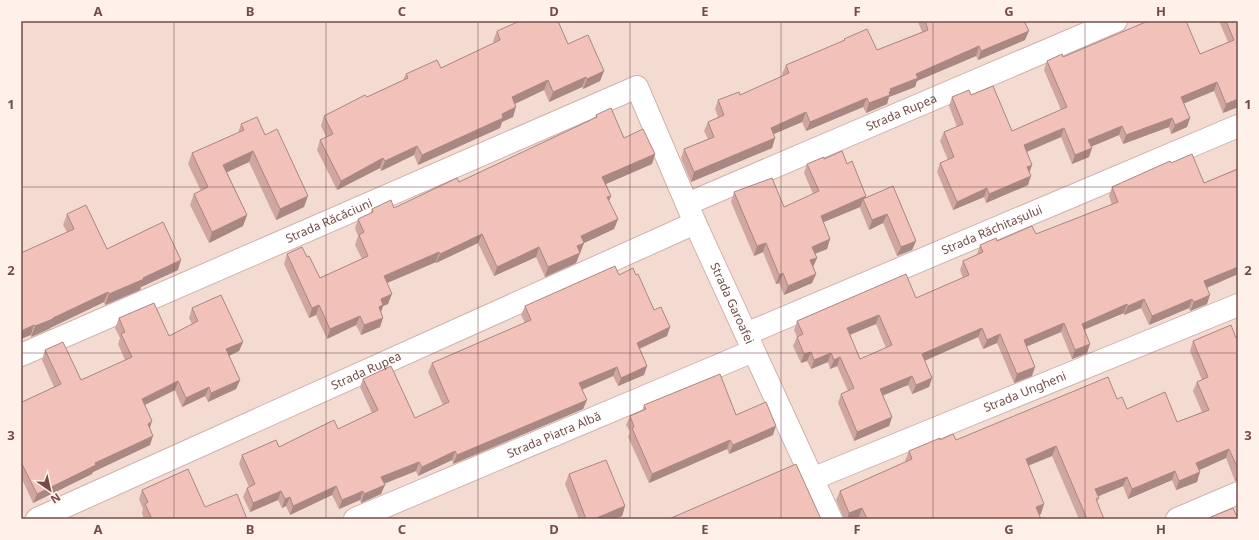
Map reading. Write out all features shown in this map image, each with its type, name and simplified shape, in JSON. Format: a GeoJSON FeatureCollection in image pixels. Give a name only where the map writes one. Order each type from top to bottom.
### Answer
{"type":"FeatureCollection","features":[{"type":"Feature","properties":{"kind":"street","name":"Strada Rupea"},"geometry":{"type":"LineString","coordinates":[[687,204],[1116,21]]}},
{"type":"Feature","properties":{"kind":"street","name":"Strada Garoafei"},"geometry":{"type":"LineString","coordinates":[[637,87],[687,204],[830,519]]}},
{"type":"Feature","properties":{"kind":"street","name":"Strada Răcăciuni"},"geometry":{"type":"LineString","coordinates":[[21,355],[637,87]]}},
{"type":"Feature","properties":{"kind":"street","name":"Strada Răchitașului"},"geometry":{"type":"LineString","coordinates":[[750,342],[1238,126]]}},
{"type":"Feature","properties":{"kind":"street","name":"Strada Rupea"},"geometry":{"type":"LineString","coordinates":[[37,519],[696,223]]}},
{"type":"Feature","properties":{"kind":"street","name":"Strada Ungheni"},"geometry":{"type":"LineString","coordinates":[[812,479],[1238,305]]}},
{"type":"Feature","properties":{"kind":"street","name":"Strada Piatra Albă"},"geometry":{"type":"LineString","coordinates":[[355,519],[750,342]]}},
{"type":"Feature","properties":{"kind":"street"},"geometry":{"type":"LineString","coordinates":[[1177,519],[1238,494]]}},
{"type":"Feature","properties":{"kind":"shaded area"},"geometry":{"type":"Polygon","coordinates":[[[21,21],[1238,21],[1238,519],[21,519],[21,21]]]}},
{"type":"Feature","properties":{"kind":"building"},"geometry":{"type":"Polygon","coordinates":[[[520,21],[558,21],[568,44],[588,35],[604,71],[587,79],[586,77],[553,92],[548,80],[512,97],[516,107],[502,114],[503,118],[422,155],[417,146],[385,161],[383,158],[341,181],[320,140],[333,134],[324,116],[365,95],[367,97],[408,78],[406,74],[437,60],[441,68],[500,40],[497,31],[520,21]]]}},
{"type":"Feature","properties":{"kind":"building"},"geometry":{"type":"Polygon","coordinates":[[[925,21],[1024,21],[1029,31],[981,51],[979,46],[916,74],[918,78],[890,89],[890,95],[869,103],[867,98],[810,122],[806,112],[771,128],[775,138],[694,172],[684,149],[714,137],[708,122],[724,115],[718,100],[739,92],[740,95],[789,73],[786,65],[867,29],[877,50],[928,30],[925,21]]]}},
{"type":"Feature","properties":{"kind":"building"},"geometry":{"type":"Polygon","coordinates":[[[1148,21],[1186,21],[1200,54],[1234,40],[1226,21],[1238,21],[1238,99],[1226,104],[1217,82],[1181,97],[1190,118],[1175,125],[1172,118],[1126,135],[1122,126],[1088,140],[1092,148],[1075,155],[1064,128],[1024,145],[1032,165],[1027,167],[1031,176],[989,194],[987,188],[957,202],[940,163],[954,157],[944,132],[963,124],[952,97],[969,90],[971,95],[993,86],[1012,131],[1067,107],[1047,61],[1062,54],[1063,57],[1148,21]]]}},
{"type":"Feature","properties":{"kind":"building"},"geometry":{"type":"Polygon","coordinates":[[[611,108],[624,138],[643,129],[655,154],[602,177],[611,196],[607,197],[618,219],[581,236],[584,243],[577,246],[580,253],[548,267],[539,247],[497,267],[482,234],[440,254],[439,252],[384,276],[392,294],[381,299],[383,305],[379,307],[383,318],[364,325],[360,316],[330,329],[319,305],[312,308],[287,254],[302,247],[307,257],[309,256],[320,278],[368,256],[359,235],[364,232],[358,219],[373,212],[372,209],[391,200],[394,208],[457,178],[459,182],[597,117],[596,115],[611,108]]]}},
{"type":"Feature","properties":{"kind":"building"},"geometry":{"type":"Polygon","coordinates":[[[257,117],[265,135],[277,129],[308,196],[280,209],[253,151],[223,165],[247,215],[212,232],[194,194],[208,187],[192,153],[244,130],[241,124],[257,117]]]}},
{"type":"Feature","properties":{"kind":"building"},"geometry":{"type":"Polygon","coordinates":[[[842,151],[847,164],[852,161],[866,196],[821,216],[830,239],[812,247],[817,258],[810,260],[816,274],[788,286],[783,273],[779,275],[766,243],[757,246],[734,192],[772,178],[784,207],[819,191],[807,164],[824,157],[824,159],[842,151]]]}},
{"type":"Feature","properties":{"kind":"building"},"geometry":{"type":"Polygon","coordinates":[[[1192,154],[1204,183],[1238,169],[1238,267],[1204,281],[1210,295],[1194,302],[1192,299],[1152,316],[1144,299],[1128,306],[1127,304],[1082,324],[1090,344],[1075,350],[1064,323],[1024,340],[1035,367],[1017,374],[1000,334],[987,340],[982,328],[922,354],[932,378],[916,385],[912,376],[880,389],[892,417],[857,432],[841,394],[854,388],[840,357],[834,360],[831,353],[814,360],[811,352],[804,354],[797,337],[803,334],[797,321],[906,274],[916,298],[969,275],[963,261],[983,252],[980,245],[996,238],[997,241],[1032,226],[1036,234],[1118,202],[1112,187],[1170,161],[1171,163],[1192,154]],[[879,315],[847,328],[860,359],[892,345],[879,315]]]}},
{"type":"Feature","properties":{"kind":"building"},"geometry":{"type":"Polygon","coordinates":[[[893,186],[916,241],[901,247],[887,214],[872,220],[863,199],[893,186]]]}},
{"type":"Feature","properties":{"kind":"building"},"geometry":{"type":"Polygon","coordinates":[[[86,205],[107,249],[163,222],[181,260],[143,278],[144,279],[109,294],[108,292],[53,319],[21,331],[21,253],[74,229],[67,214],[86,205]]]}},
{"type":"Feature","properties":{"kind":"building"},"geometry":{"type":"Polygon","coordinates":[[[615,266],[619,275],[633,268],[636,275],[638,274],[654,310],[661,307],[670,327],[637,343],[647,366],[621,378],[617,367],[579,383],[587,400],[457,455],[455,451],[422,467],[419,462],[381,477],[385,485],[364,494],[363,491],[342,500],[336,486],[293,506],[290,497],[285,499],[281,491],[253,503],[247,488],[255,484],[242,455],[276,440],[279,447],[334,420],[338,429],[378,410],[363,379],[391,366],[415,418],[449,402],[432,363],[531,320],[525,306],[615,266]]]}},
{"type":"Feature","properties":{"kind":"building"},"geometry":{"type":"Polygon","coordinates":[[[221,295],[243,342],[226,349],[240,380],[211,393],[209,387],[186,398],[178,381],[142,399],[152,421],[148,424],[153,436],[95,463],[96,465],[37,494],[21,462],[21,400],[22,402],[61,384],[45,350],[63,342],[81,380],[132,357],[121,334],[125,332],[119,318],[154,303],[169,336],[198,321],[192,308],[221,295]]]}},
{"type":"Feature","properties":{"kind":"building"},"geometry":{"type":"Polygon","coordinates":[[[1231,325],[1236,338],[1238,337],[1238,469],[1229,449],[1196,463],[1200,472],[1179,481],[1175,471],[1132,489],[1127,477],[1095,489],[1099,498],[1096,499],[1104,519],[1087,519],[1056,446],[1026,459],[1044,504],[1036,507],[1041,519],[867,519],[862,508],[849,513],[840,491],[912,459],[909,451],[953,434],[956,440],[1108,377],[1117,399],[1122,397],[1127,409],[1165,392],[1177,422],[1209,410],[1197,382],[1208,377],[1193,341],[1231,325]]]}},
{"type":"Feature","properties":{"kind":"building"},"geometry":{"type":"Polygon","coordinates":[[[720,374],[736,415],[766,402],[776,426],[733,445],[730,440],[652,474],[632,428],[634,427],[630,416],[646,409],[644,405],[720,374]]]}},
{"type":"Feature","properties":{"kind":"building"},"geometry":{"type":"Polygon","coordinates":[[[606,460],[625,506],[594,519],[586,519],[569,474],[606,460]]]}},
{"type":"Feature","properties":{"kind":"building"},"geometry":{"type":"Polygon","coordinates":[[[796,464],[821,519],[669,519],[796,464]]]}},
{"type":"Feature","properties":{"kind":"building"},"geometry":{"type":"Polygon","coordinates":[[[188,469],[205,507],[237,494],[247,519],[152,519],[145,504],[148,502],[142,490],[188,469]]]}},
{"type":"Feature","properties":{"kind":"building"},"geometry":{"type":"Polygon","coordinates":[[[1233,508],[1238,519],[1212,519],[1211,517],[1233,508]]]}}]}
